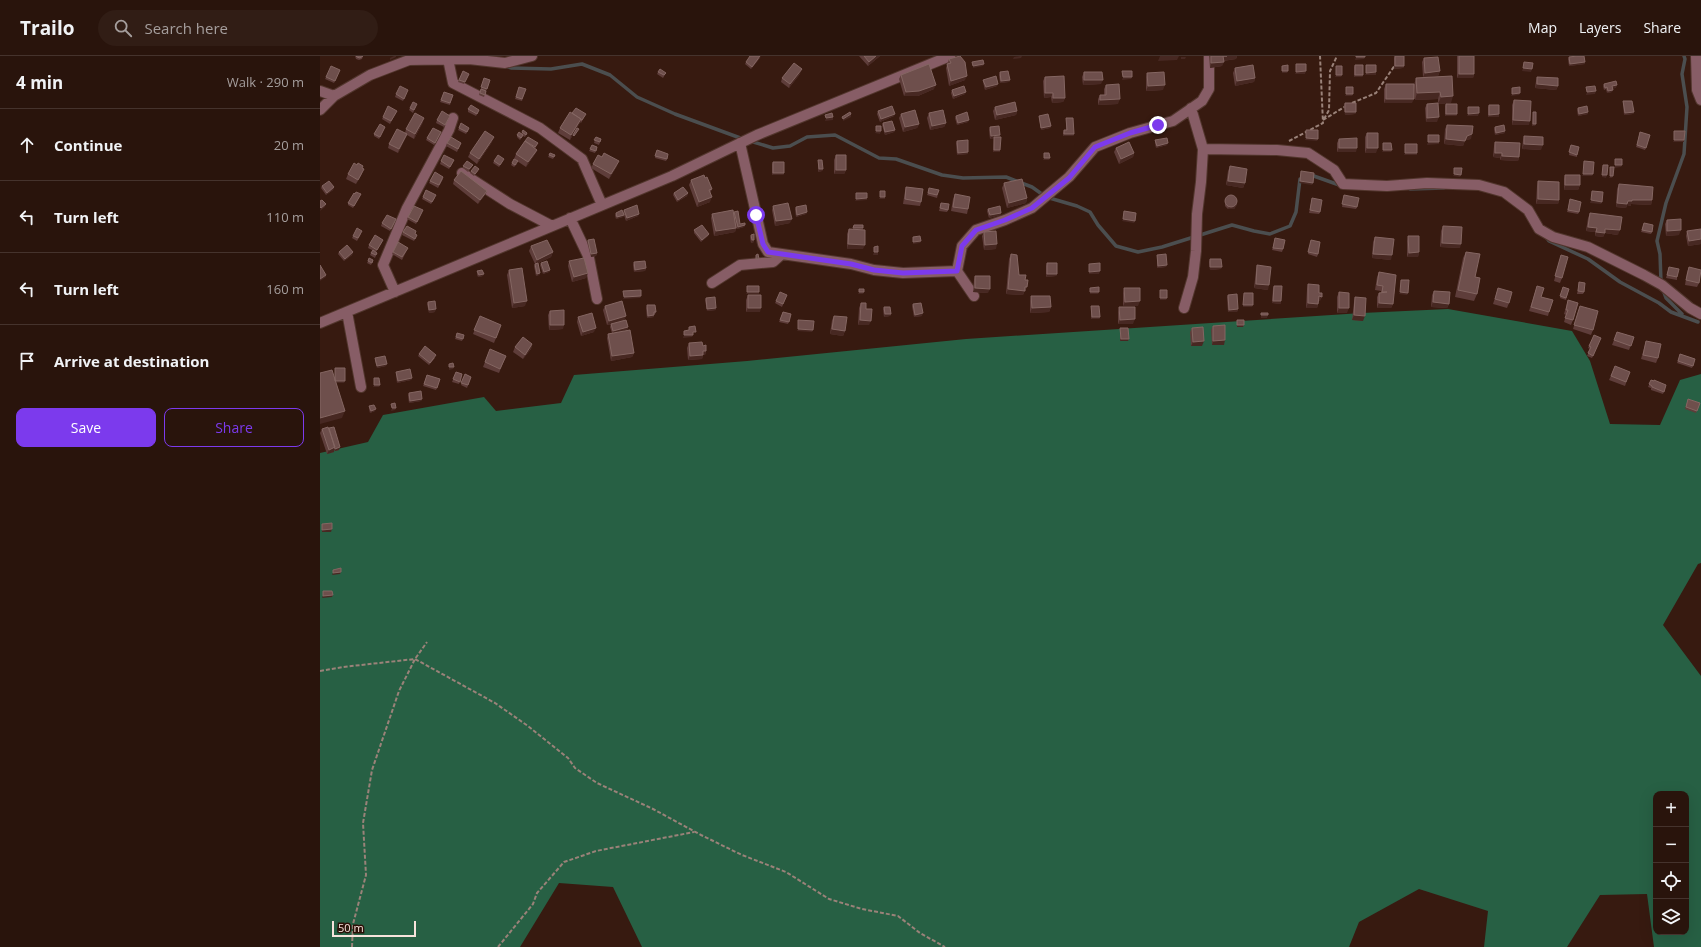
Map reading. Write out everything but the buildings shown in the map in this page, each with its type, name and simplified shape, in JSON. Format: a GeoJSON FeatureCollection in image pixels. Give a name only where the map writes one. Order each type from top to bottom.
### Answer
{"type":"FeatureCollection","features":[{"type":"Feature","properties":{"kind":"street"},"geometry":{"type":"LineString","coordinates":[[320,110],[334,96],[370,75],[409,60],[465,57],[505,63],[532,56]]}},
{"type":"Feature","properties":{"kind":"street"},"geometry":{"type":"LineString","coordinates":[[320,323],[672,176],[740,143],[950,56]]}},
{"type":"Feature","properties":{"kind":"street"},"geometry":{"type":"LineString","coordinates":[[974,296],[957,271],[962,246],[976,230],[1005,220],[1032,208],[1069,178],[1095,147],[1130,133],[1173,121],[1202,101],[1209,90],[1209,56]]}},
{"type":"Feature","properties":{"kind":"street"},"geometry":{"type":"LineString","coordinates":[[1696,56],[1697,90],[1701,100]]}},
{"type":"Feature","properties":{"kind":"street"},"geometry":{"type":"LineString","coordinates":[[448,59],[453,83],[540,128],[582,159],[602,205]]}},
{"type":"Feature","properties":{"kind":"street"},"geometry":{"type":"LineString","coordinates":[[320,91],[334,96]]}},
{"type":"Feature","properties":{"kind":"street"},"geometry":{"type":"LineString","coordinates":[[1184,308],[1193,277],[1203,149],[1191,108]]}},
{"type":"Feature","properties":{"kind":"street"},"geometry":{"type":"LineString","coordinates":[[395,292],[383,265],[406,208],[449,130],[453,118]]}},
{"type":"Feature","properties":{"kind":"street"},"geometry":{"type":"LineString","coordinates":[[740,143],[763,244],[768,252],[851,264],[874,270],[903,273],[957,271]]}},
{"type":"Feature","properties":{"kind":"street"},"geometry":{"type":"LineString","coordinates":[[1203,149],[1272,149],[1308,153],[1334,170],[1343,184],[1387,186],[1427,183],[1479,185],[1504,192],[1528,210],[1539,229],[1553,236],[1588,247],[1644,275],[1662,286],[1690,308],[1701,314]]}},
{"type":"Feature","properties":{"kind":"street"},"geometry":{"type":"LineString","coordinates":[[461,172],[510,204],[552,226]]}},
{"type":"Feature","properties":{"kind":"street"},"geometry":{"type":"LineString","coordinates":[[570,218],[589,258],[597,299]]}},
{"type":"Feature","properties":{"kind":"street"},"geometry":{"type":"LineString","coordinates":[[712,284],[740,265],[773,262],[782,254]]}},
{"type":"Feature","properties":{"kind":"street"},"geometry":{"type":"LineString","coordinates":[[347,312],[361,387]]}},
{"type":"Feature","properties":{"kind":"path"},"geometry":{"type":"LineString","coordinates":[[1320,56],[1323,120]]}},
{"type":"Feature","properties":{"kind":"path"},"geometry":{"type":"LineString","coordinates":[[1272,149],[1324,123],[1323,120],[1329,110],[1330,71],[1337,56]]}},
{"type":"Feature","properties":{"kind":"path"},"geometry":{"type":"LineString","coordinates":[[1323,120],[1355,102],[1376,93],[1397,62]]}},
{"type":"Feature","properties":{"kind":"path"},"geometry":{"type":"LineString","coordinates":[[352,947],[353,924],[366,874],[363,823],[372,770],[399,691],[415,659],[427,642]]}},
{"type":"Feature","properties":{"kind":"path"},"geometry":{"type":"LineString","coordinates":[[320,671],[415,659],[495,704],[568,758],[575,768],[597,783],[653,808],[695,832],[742,855],[786,872],[829,899],[862,909],[898,916],[920,933],[945,947]]}},
{"type":"Feature","properties":{"kind":"path"},"geometry":{"type":"LineString","coordinates":[[498,947],[533,904],[538,893],[564,862],[596,851],[695,832]]}},
{"type":"Feature","properties":{"kind":"green space"},"geometry":{"type":"Polygon","coordinates":[[[1448,309],[1572,331],[1590,361],[1610,424],[1660,425],[1680,380],[1701,374],[1701,563],[1698,564],[1663,625],[1701,676],[1701,947],[1654,947],[1647,894],[1600,895],[1567,947],[1484,947],[1488,911],[1419,889],[1359,922],[1349,947],[642,947],[613,887],[559,883],[520,947],[320,947],[320,453],[368,442],[383,415],[484,397],[496,411],[561,403],[574,375],[747,361],[966,339],[1362,313],[1448,309]]]}},
{"type":"Feature","properties":{"kind":"waterway"},"geometry":{"type":"LineString","coordinates":[[1661,282],[1660,254],[1657,241],[1666,203],[1684,154],[1687,107],[1682,74],[1685,59],[1684,56]]}},
{"type":"Feature","properties":{"kind":"waterway"},"geometry":{"type":"LineString","coordinates":[[506,66],[511,68],[551,69],[582,64],[610,75],[637,97],[675,114],[743,139]]}},
{"type":"Feature","properties":{"kind":"waterway"},"geometry":{"type":"LineString","coordinates":[[750,141],[773,148],[790,146],[807,137],[835,135],[879,158],[896,159],[942,175],[963,178],[1006,177],[1032,187],[1046,197],[1077,206],[1090,212],[1098,225],[1116,246],[1138,252],[1162,247],[1232,225],[1270,234],[1290,226],[1296,212],[1300,179]]}},
{"type":"Feature","properties":{"kind":"waterway"},"geometry":{"type":"LineString","coordinates":[[1311,175],[1342,186]]}},
{"type":"Feature","properties":{"kind":"waterway"},"geometry":{"type":"LineString","coordinates":[[1410,189],[1444,188]]}},
{"type":"Feature","properties":{"kind":"waterway"},"geometry":{"type":"LineString","coordinates":[[1546,237],[1549,241],[1588,259],[1620,282],[1659,303],[1671,312],[1698,322]]}},
{"type":"Feature","properties":{"kind":"waterway"},"geometry":{"type":"LineString","coordinates":[[1663,290],[1666,298],[1682,314]]}},
{"type":"Feature","properties":{"kind":"route"},"geometry":{"type":"LineString","coordinates":[[756,215],[763,244],[768,252],[851,264],[874,270],[903,273],[957,271],[962,246],[976,230],[1005,220],[1032,208],[1069,178],[1095,147],[1130,133],[1158,125]]}}]}
